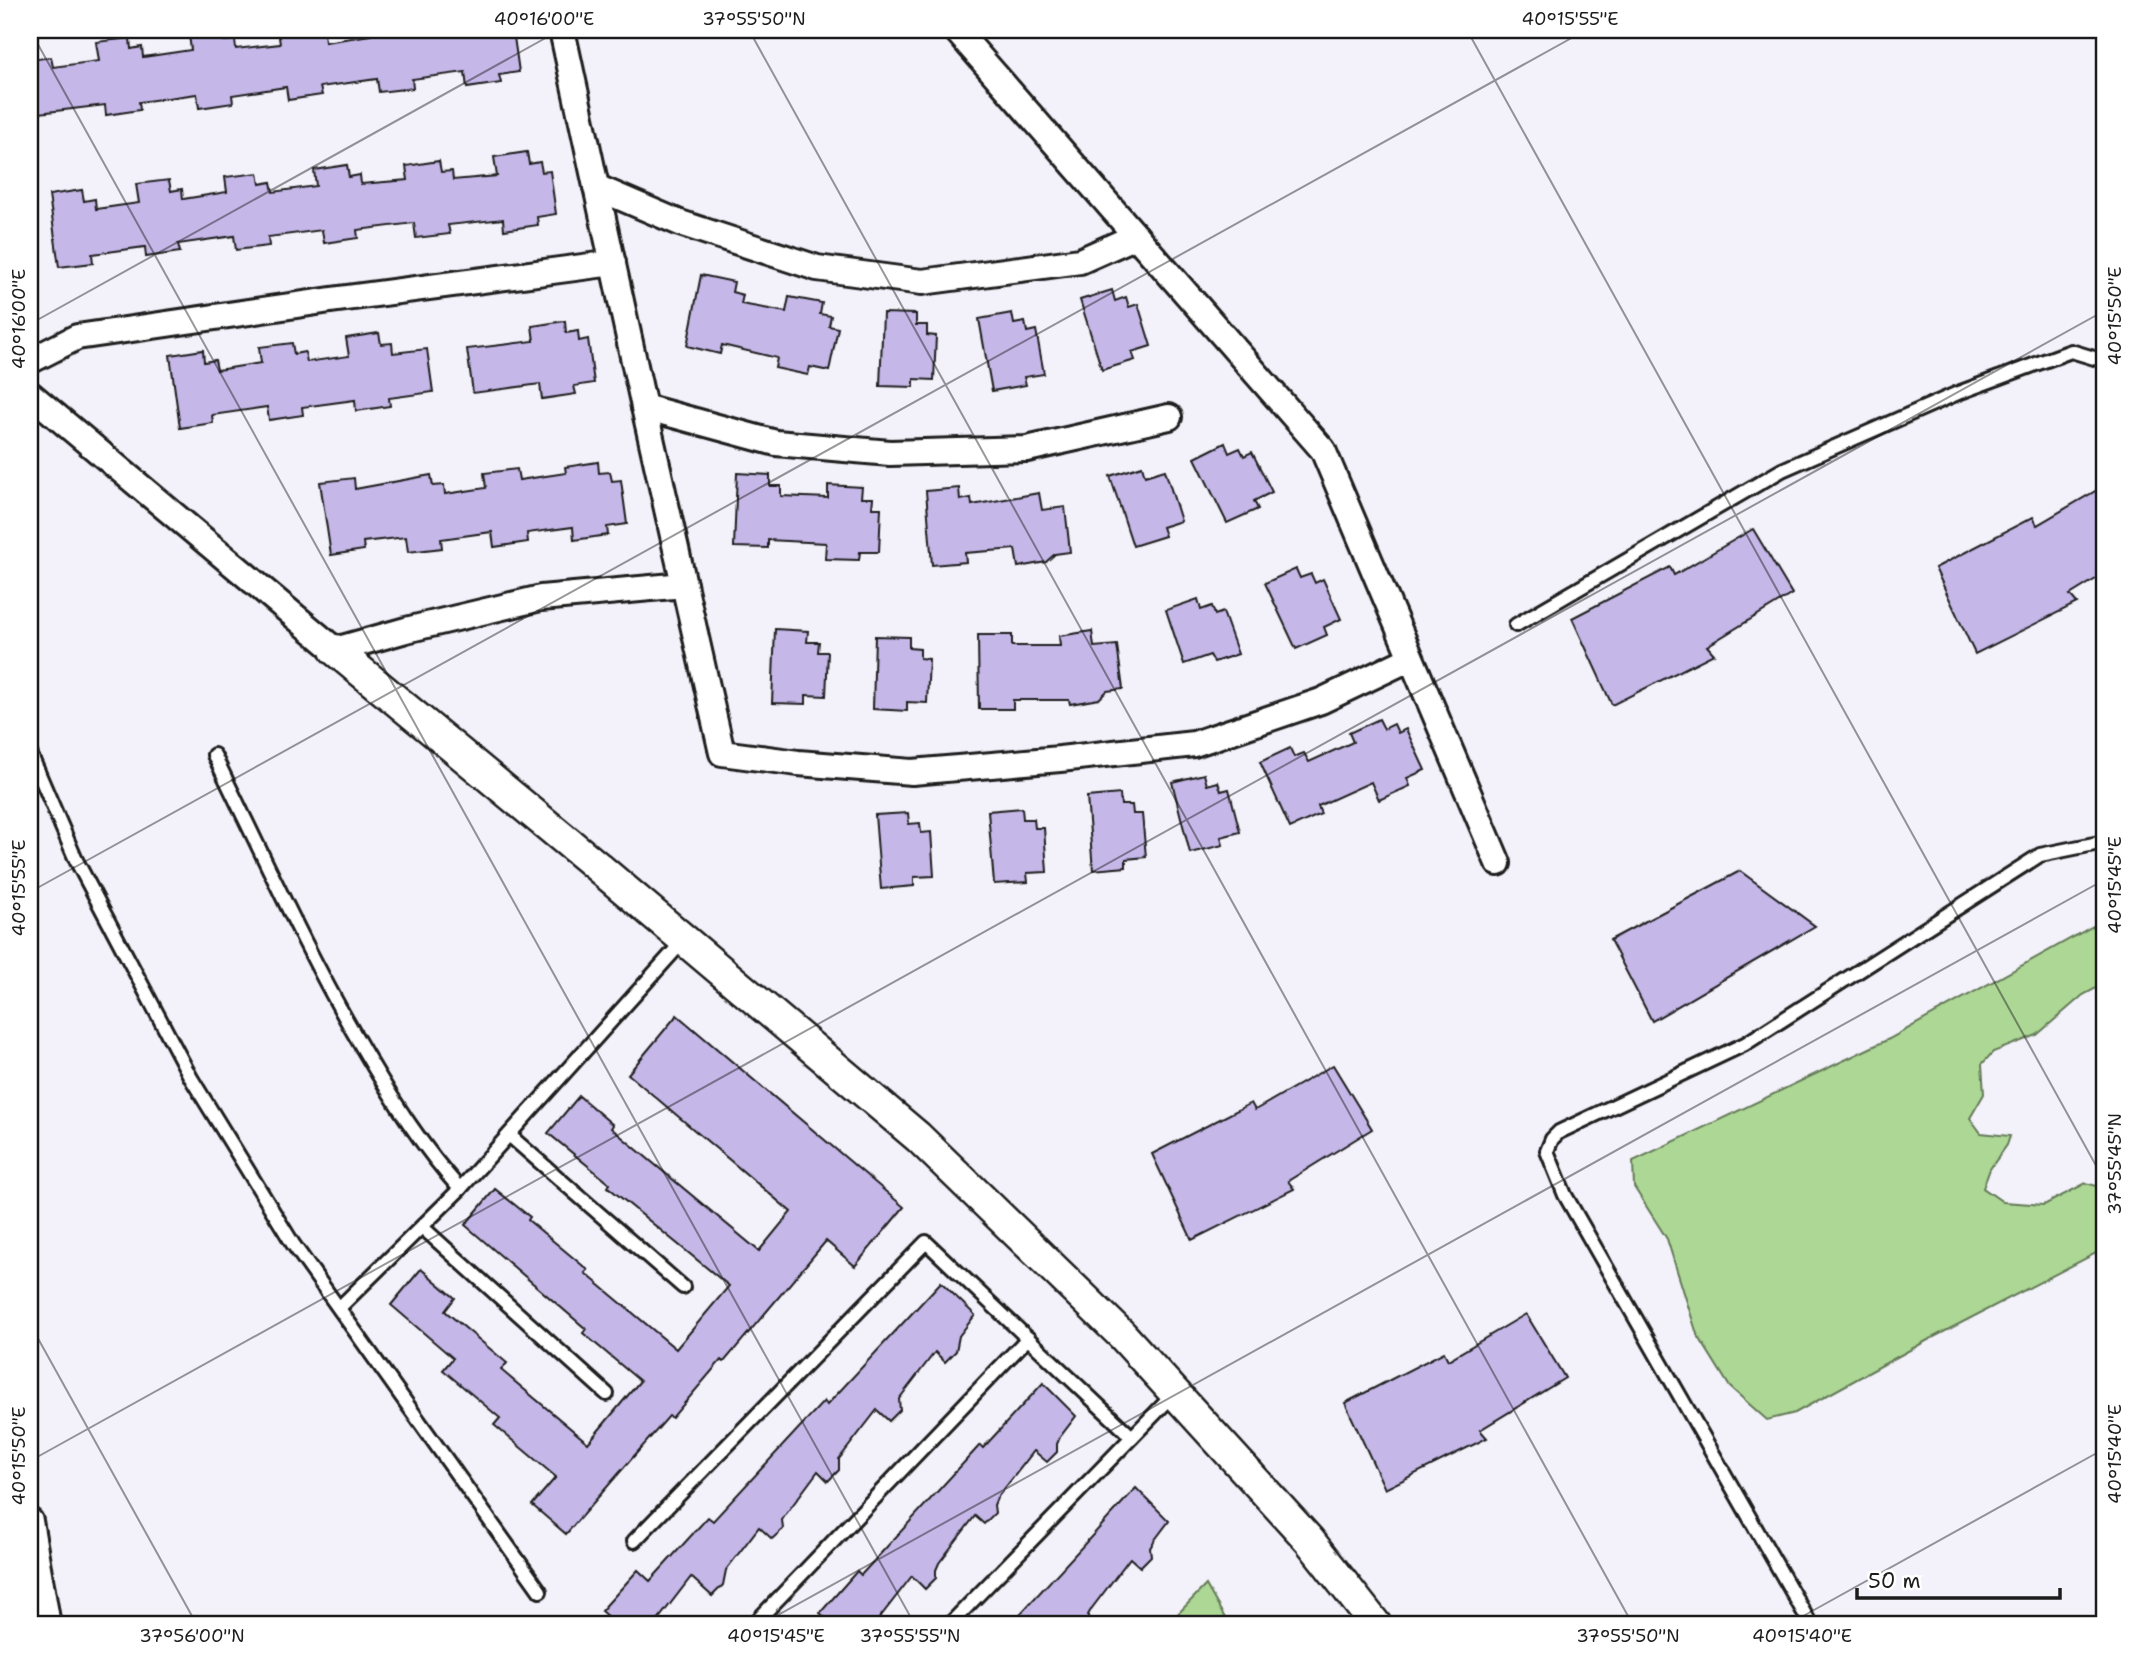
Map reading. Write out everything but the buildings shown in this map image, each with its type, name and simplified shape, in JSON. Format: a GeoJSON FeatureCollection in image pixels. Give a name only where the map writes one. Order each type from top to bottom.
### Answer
{"type":"FeatureCollection","features":[{"type":"Feature","properties":{"kind":"street"},"geometry":{"type":"LineString","coordinates":[[562,30],[643,407],[722,753],[798,763],[912,772],[1195,744],[1321,701],[1409,659]]}},
{"type":"Feature","properties":{"kind":"street"},"geometry":{"type":"LineString","coordinates":[[956,30],[1323,450],[1409,659],[1498,863]]}},
{"type":"Feature","properties":{"kind":"street"},"geometry":{"type":"LineString","coordinates":[[596,187],[680,223],[817,268],[922,282],[1080,261],[1136,236]]}},
{"type":"Feature","properties":{"kind":"street"},"geometry":{"type":"LineString","coordinates":[[30,361],[77,337],[613,263]]}},
{"type":"Feature","properties":{"kind":"street"},"geometry":{"type":"LineString","coordinates":[[30,394],[918,1137],[1122,1335],[1309,1540],[1376,1625]]}},
{"type":"Feature","properties":{"kind":"street"},"geometry":{"type":"LineString","coordinates":[[643,407],[776,443],[890,453],[1027,449],[1170,417]]}},
{"type":"Feature","properties":{"kind":"street"},"geometry":{"type":"LineString","coordinates":[[335,650],[541,598],[684,585]]}},
{"type":"Feature","properties":{"kind":"street"},"geometry":{"type":"LineString","coordinates":[[30,1521],[48,1625]]}},
{"type":"Feature","properties":{"kind":"lane"},"geometry":{"type":"LineString","coordinates":[[1516,625],[1782,470],[1958,393],[2071,351],[2104,360]]}},
{"type":"Feature","properties":{"kind":"lane"},"geometry":{"type":"LineString","coordinates":[[30,753],[76,860],[191,1078],[293,1244],[540,1591]]}},
{"type":"Feature","properties":{"kind":"lane"},"geometry":{"type":"LineString","coordinates":[[214,755],[341,1012],[400,1112],[437,1164],[460,1189]]}},
{"type":"Feature","properties":{"kind":"lane"},"geometry":{"type":"LineString","coordinates":[[1811,1625],[1565,1195],[1548,1151],[1552,1139],[1559,1132],[1745,1044],[2040,855],[2104,842]]}},
{"type":"Feature","properties":{"kind":"lane"},"geometry":{"type":"LineString","coordinates":[[339,1308],[460,1189],[684,939]]}},
{"type":"Feature","properties":{"kind":"lane"},"geometry":{"type":"LineString","coordinates":[[509,1135],[683,1287]]}},
{"type":"Feature","properties":{"kind":"lane"},"geometry":{"type":"LineString","coordinates":[[422,1227],[607,1394]]}},
{"type":"Feature","properties":{"kind":"lane"},"geometry":{"type":"LineString","coordinates":[[634,1541],[926,1242],[1132,1437]]}},
{"type":"Feature","properties":{"kind":"lane"},"geometry":{"type":"LineString","coordinates":[[753,1625],[1028,1338]]}},
{"type":"Feature","properties":{"kind":"lane"},"geometry":{"type":"LineString","coordinates":[[950,1625],[1175,1393]]}},
{"type":"Feature","properties":{"kind":"green space"},"geometry":{"type":"Polygon","coordinates":[[[2104,920],[2104,984],[2083,995],[2037,1035],[1993,1052],[1982,1064],[1984,1094],[1970,1118],[1981,1133],[2010,1136],[1990,1169],[1983,1188],[2003,1202],[2044,1205],[2086,1183],[2104,1188],[2104,1249],[1928,1340],[1795,1413],[1767,1420],[1730,1387],[1697,1334],[1667,1239],[1634,1187],[1633,1161],[1889,1039],[2104,920]]]}},
{"type":"Feature","properties":{"kind":"green space"},"geometry":{"type":"Polygon","coordinates":[[[1206,1585],[1229,1625],[1167,1625],[1206,1585]]]}}]}
